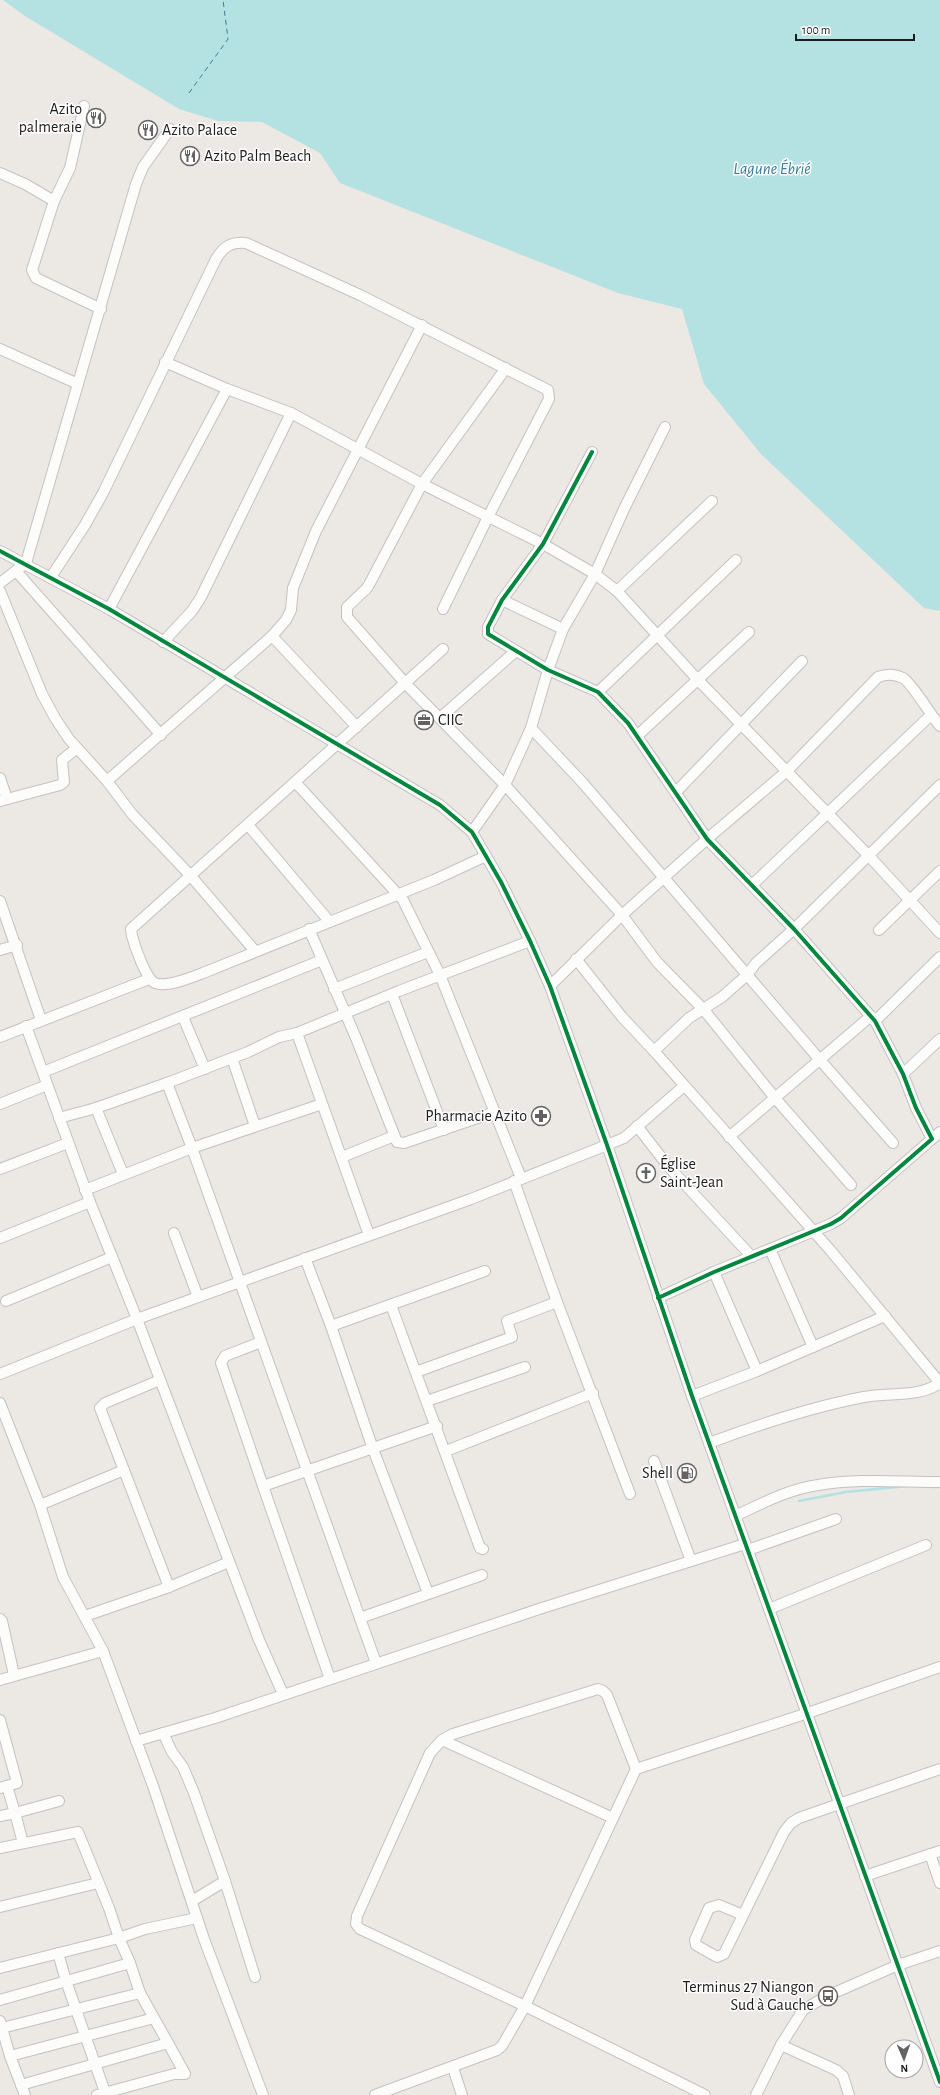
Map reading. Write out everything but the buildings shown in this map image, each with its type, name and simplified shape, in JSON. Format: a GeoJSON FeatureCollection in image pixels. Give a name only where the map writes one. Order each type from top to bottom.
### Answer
{"type":"FeatureCollection","features":[{"type":"Feature","properties":{"kind":"street"},"geometry":{"type":"LineString","coordinates":[[84,106],[70,168],[54,201],[32,270],[36,278],[101,309]]}},
{"type":"Feature","properties":{"kind":"street"},"geometry":{"type":"LineString","coordinates":[[0,583],[26,563],[101,309],[136,184],[143,167],[170,129]]}},
{"type":"Feature","properties":{"kind":"street"},"geometry":{"type":"LineString","coordinates":[[0,173],[25,184],[54,201]]}},
{"type":"Feature","properties":{"kind":"street"},"geometry":{"type":"LineString","coordinates":[[51,577],[85,525],[103,493],[216,258],[223,248],[234,242],[246,243],[422,325],[548,390],[549,399],[488,516],[443,610]]}},
{"type":"Feature","properties":{"kind":"street"},"geometry":{"type":"LineString","coordinates":[[107,781],[272,636],[286,620],[291,610],[293,588],[297,575],[316,531],[422,325]]}},
{"type":"Feature","properties":{"kind":"street"},"geometry":{"type":"LineString","coordinates":[[0,349],[78,384]]}},
{"type":"Feature","properties":{"kind":"street"},"geometry":{"type":"LineString","coordinates":[[165,362],[227,389],[291,413],[422,484],[543,544],[595,574],[617,591],[657,637],[788,771],[940,933]]}},
{"type":"Feature","properties":{"kind":"street"},"geometry":{"type":"LineString","coordinates":[[506,368],[422,484],[367,588],[350,603],[346,612],[347,617],[405,683],[505,784],[622,915],[657,962],[704,1010],[775,1098],[851,1185]]}},
{"type":"Feature","properties":{"kind":"street"},"geometry":{"type":"LineString","coordinates":[[109,609],[227,389]]}},
{"type":"Feature","properties":{"kind":"street"},"geometry":{"type":"LineString","coordinates":[[163,642],[192,611],[201,597],[291,413]]}},
{"type":"Feature","properties":{"kind":"street"},"geometry":{"type":"LineString","coordinates":[[472,832],[505,784],[531,728],[548,670],[564,629],[595,574],[624,509],[665,427]]}},
{"type":"Feature","properties":{"kind":"street"},"geometry":{"type":"LineString","coordinates":[[592,452],[543,544],[502,600],[487,631],[493,637],[548,670],[598,692],[638,735],[653,762],[676,792],[707,839],[794,929],[873,1019],[904,1074],[916,1108],[932,1140]]}},
{"type":"Feature","properties":{"kind":"street"},"geometry":{"type":"LineString","coordinates":[[617,591],[712,501]]}},
{"type":"Feature","properties":{"kind":"street"},"geometry":{"type":"LineString","coordinates":[[0,551],[26,563],[109,609],[338,744],[440,805],[472,832],[530,941],[550,986],[607,1145],[692,1396],[808,1713],[839,1805],[940,2082]]}},
{"type":"Feature","properties":{"kind":"street"},"geometry":{"type":"LineString","coordinates":[[598,692],[736,560]]}},
{"type":"Feature","properties":{"kind":"street"},"geometry":{"type":"LineString","coordinates":[[16,571],[161,735]]}},
{"type":"Feature","properties":{"kind":"street"},"geometry":{"type":"LineString","coordinates":[[0,591],[42,694],[54,718],[77,748],[107,781],[132,814],[190,874],[255,951]]}},
{"type":"Feature","properties":{"kind":"street"},"geometry":{"type":"LineString","coordinates":[[502,600],[564,629]]}},
{"type":"Feature","properties":{"kind":"street"},"geometry":{"type":"LineString","coordinates":[[638,735],[748,632]]}},
{"type":"Feature","properties":{"kind":"street"},"geometry":{"type":"LineString","coordinates":[[272,636],[357,727]]}},
{"type":"Feature","properties":{"kind":"street"},"geometry":{"type":"LineString","coordinates":[[443,649],[296,783],[190,874],[131,929],[134,944],[149,979],[155,984],[178,981],[434,880],[486,856]]}},
{"type":"Feature","properties":{"kind":"street"},"geometry":{"type":"LineString","coordinates":[[440,718],[516,651]]}},
{"type":"Feature","properties":{"kind":"street"},"geometry":{"type":"LineString","coordinates":[[676,792],[802,661]]}},
{"type":"Feature","properties":{"kind":"street"},"geometry":{"type":"LineString","coordinates":[[550,986],[622,915],[707,839],[788,771],[878,677],[884,675],[894,675],[904,679],[940,726]]}},
{"type":"Feature","properties":{"kind":"street"},"geometry":{"type":"LineString","coordinates":[[752,885],[931,715]]}},
{"type":"Feature","properties":{"kind":"street"},"geometry":{"type":"LineString","coordinates":[[531,728],[582,782],[820,1060],[893,1142]]}},
{"type":"Feature","properties":{"kind":"street"},"geometry":{"type":"LineString","coordinates":[[0,778],[3,800],[60,785],[64,782],[62,760],[77,748]]}},
{"type":"Feature","properties":{"kind":"street"},"geometry":{"type":"LineString","coordinates":[[296,783],[398,893],[440,975],[495,1112],[557,1302],[593,1392],[630,1494]]}},
{"type":"Feature","properties":{"kind":"street"},"geometry":{"type":"LineString","coordinates":[[654,1051],[689,1018],[704,1010],[747,975],[756,963],[794,929],[940,785]]}},
{"type":"Feature","properties":{"kind":"street"},"geometry":{"type":"LineString","coordinates":[[248,824],[329,921]]}},
{"type":"Feature","properties":{"kind":"street"},"geometry":{"type":"LineString","coordinates":[[879,930],[940,871]]}},
{"type":"Feature","properties":{"kind":"street"},"geometry":{"type":"LineString","coordinates":[[0,901],[17,945],[41,1020]]}},
{"type":"Feature","properties":{"kind":"street"},"geometry":{"type":"LineString","coordinates":[[309,929],[356,1038],[397,1142],[404,1143],[495,1112]]}},
{"type":"Feature","properties":{"kind":"street"},"geometry":{"type":"LineString","coordinates":[[59,1118],[96,1108],[205,1069],[279,1037],[297,1033],[440,975],[530,941]]}},
{"type":"Feature","properties":{"kind":"street"},"geometry":{"type":"LineString","coordinates":[[0,950],[17,945]]}},
{"type":"Feature","properties":{"kind":"street"},"geometry":{"type":"LineString","coordinates":[[334,989],[428,952]]}},
{"type":"Feature","properties":{"kind":"street"},"geometry":{"type":"LineString","coordinates":[[729,1136],[820,1060],[873,1019],[940,957]]}},
{"type":"Feature","properties":{"kind":"street"},"geometry":{"type":"LineString","coordinates":[[576,959],[622,1017],[814,1231],[940,1383],[930,1390],[915,1394],[892,1393],[864,1397],[777,1418],[709,1443]]}},
{"type":"Feature","properties":{"kind":"street"},"geometry":{"type":"LineString","coordinates":[[43,1072],[322,960]]}},
{"type":"Feature","properties":{"kind":"street"},"geometry":{"type":"LineString","coordinates":[[0,1037],[149,979]]}},
{"type":"Feature","properties":{"kind":"street"},"geometry":{"type":"LineString","coordinates":[[392,994],[444,1130]]}},
{"type":"Feature","properties":{"kind":"street"},"geometry":{"type":"LineString","coordinates":[[182,1017],[205,1069]]}},
{"type":"Feature","properties":{"kind":"street"},"geometry":{"type":"LineString","coordinates":[[26,1026],[85,1190],[137,1319],[259,1640],[283,1694]]}},
{"type":"Feature","properties":{"kind":"street"},"geometry":{"type":"LineString","coordinates":[[297,1033],[369,1235]]}},
{"type":"Feature","properties":{"kind":"street"},"geometry":{"type":"LineString","coordinates":[[904,1074],[940,1039]]}},
{"type":"Feature","properties":{"kind":"street"},"geometry":{"type":"LineString","coordinates":[[232,1058],[255,1126]]}},
{"type":"Feature","properties":{"kind":"street"},"geometry":{"type":"LineString","coordinates":[[167,1083],[192,1148],[376,1664]]}},
{"type":"Feature","properties":{"kind":"street"},"geometry":{"type":"LineString","coordinates":[[0,1104],[47,1085]]}},
{"type":"Feature","properties":{"kind":"street"},"geometry":{"type":"LineString","coordinates":[[0,1374],[137,1319],[471,1199],[624,1138],[684,1086]]}},
{"type":"Feature","properties":{"kind":"street"},"geometry":{"type":"LineString","coordinates":[[85,1190],[192,1148],[322,1104]]}},
{"type":"Feature","properties":{"kind":"street"},"geometry":{"type":"LineString","coordinates":[[96,1108],[123,1174]]}},
{"type":"Feature","properties":{"kind":"street"},"geometry":{"type":"LineString","coordinates":[[637,1126],[668,1166],[752,1256]]}},
{"type":"Feature","properties":{"kind":"street"},"geometry":{"type":"LineString","coordinates":[[658,1298],[714,1272],[814,1231],[841,1218],[940,1132]]}},
{"type":"Feature","properties":{"kind":"street"},"geometry":{"type":"LineString","coordinates":[[342,1158],[394,1136]]}},
{"type":"Feature","properties":{"kind":"street"},"geometry":{"type":"LineString","coordinates":[[0,1169],[68,1143]]}},
{"type":"Feature","properties":{"kind":"street"},"geometry":{"type":"LineString","coordinates":[[0,1238],[90,1202]]}},
{"type":"Feature","properties":{"kind":"street"},"geometry":{"type":"LineString","coordinates":[[174,1233],[198,1297]]}},
{"type":"Feature","properties":{"kind":"street"},"geometry":{"type":"LineString","coordinates":[[770,1249],[814,1347]]}},
{"type":"Feature","properties":{"kind":"street"},"geometry":{"type":"LineString","coordinates":[[6,1301],[112,1257]]}},
{"type":"Feature","properties":{"kind":"street"},"geometry":{"type":"LineString","coordinates":[[305,1258],[331,1326],[373,1449],[428,1593]]}},
{"type":"Feature","properties":{"kind":"street"},"geometry":{"type":"LineString","coordinates":[[331,1326],[485,1271]]}},
{"type":"Feature","properties":{"kind":"street"},"geometry":{"type":"LineString","coordinates":[[714,1272],[757,1371]]}},
{"type":"Feature","properties":{"kind":"street"},"geometry":{"type":"LineString","coordinates":[[416,1372],[512,1337],[507,1321],[557,1302]]}},
{"type":"Feature","properties":{"kind":"street"},"geometry":{"type":"LineString","coordinates":[[391,1305],[437,1426],[480,1548],[483,1549]]}},
{"type":"Feature","properties":{"kind":"street"},"geometry":{"type":"LineString","coordinates":[[692,1396],[757,1371],[885,1316]]}},
{"type":"Feature","properties":{"kind":"street"},"geometry":{"type":"LineString","coordinates":[[261,1342],[225,1356],[221,1363],[330,1679]]}},
{"type":"Feature","properties":{"kind":"street"},"geometry":{"type":"LineString","coordinates":[[427,1401],[525,1367]]}},
{"type":"Feature","properties":{"kind":"street"},"geometry":{"type":"LineString","coordinates":[[160,1380],[105,1403],[100,1408],[169,1587]]}},
{"type":"Feature","properties":{"kind":"street"},"geometry":{"type":"LineString","coordinates":[[446,1451],[593,1392]]}},
{"type":"Feature","properties":{"kind":"street"},"geometry":{"type":"LineString","coordinates":[[0,1403],[40,1505],[63,1577],[103,1651],[153,1786],[197,1918],[263,2095]]}},
{"type":"Feature","properties":{"kind":"street"},"geometry":{"type":"LineString","coordinates":[[263,1486],[437,1426]]}},
{"type":"Feature","properties":{"kind":"street"},"geometry":{"type":"LineString","coordinates":[[654,1461],[692,1561]]}},
{"type":"Feature","properties":{"kind":"street"},"geometry":{"type":"LineString","coordinates":[[40,1505],[124,1470]]}},
{"type":"Feature","properties":{"kind":"street"},"geometry":{"type":"LineString","coordinates":[[735,1516],[777,1496],[817,1485],[855,1482],[940,1482]]}},
{"type":"Feature","properties":{"kind":"street"},"geometry":{"type":"LineString","coordinates":[[136,1741],[692,1561],[747,1547],[836,1519]]}},
{"type":"Feature","properties":{"kind":"street"},"geometry":{"type":"LineString","coordinates":[[769,1609],[926,1545]]}},
{"type":"Feature","properties":{"kind":"street"},"geometry":{"type":"LineString","coordinates":[[85,1616],[169,1587],[229,1562]]}},
{"type":"Feature","properties":{"kind":"street"},"geometry":{"type":"LineString","coordinates":[[360,1618],[482,1575]]}},
{"type":"Feature","properties":{"kind":"street"},"geometry":{"type":"LineString","coordinates":[[0,1619],[2,1621],[14,1676]]}},
{"type":"Feature","properties":{"kind":"street"},"geometry":{"type":"LineString","coordinates":[[0,1680],[103,1651]]}},
{"type":"Feature","properties":{"kind":"street"},"geometry":{"type":"LineString","coordinates":[[636,1769],[808,1713],[940,1667]]}},
{"type":"Feature","properties":{"kind":"street"},"geometry":{"type":"LineString","coordinates":[[375,2095],[452,2068],[497,2050],[502,2046],[525,2006],[636,1769],[607,1695],[598,1689],[453,1734],[442,1740],[430,1753],[357,1916],[356,1924],[360,1929],[525,2006],[705,2095]]}},
{"type":"Feature","properties":{"kind":"street"},"geometry":{"type":"LineString","coordinates":[[0,1720],[2,1734],[17,1783],[4,1787],[15,1813],[23,1843]]}},
{"type":"Feature","properties":{"kind":"street"},"geometry":{"type":"LineString","coordinates":[[163,1733],[172,1752],[183,1767],[194,1793],[225,1881],[255,1977]]}},
{"type":"Feature","properties":{"kind":"street"},"geometry":{"type":"LineString","coordinates":[[442,1740],[613,1818]]}},
{"type":"Feature","properties":{"kind":"street"},"geometry":{"type":"LineString","coordinates":[[743,1916],[719,1905],[709,1908],[695,1940],[696,1945],[717,1956],[721,1956],[743,1916],[784,1832],[791,1823],[799,1818],[940,1769]]}},
{"type":"Feature","properties":{"kind":"street"},"geometry":{"type":"LineString","coordinates":[[0,1816],[59,1801]]}},
{"type":"Feature","properties":{"kind":"street"},"geometry":{"type":"LineString","coordinates":[[0,1848],[78,1832],[109,1908],[140,1993],[185,2074],[174,2074],[102,2094],[95,2064],[66,1981],[58,1953]]}},
{"type":"Feature","properties":{"kind":"street"},"geometry":{"type":"LineString","coordinates":[[865,1876],[940,1851]]}},
{"type":"Feature","properties":{"kind":"street"},"geometry":{"type":"LineString","coordinates":[[930,1854],[940,1883]]}},
{"type":"Feature","properties":{"kind":"street"},"geometry":{"type":"LineString","coordinates":[[192,1901],[225,1881]]}},
{"type":"Feature","properties":{"kind":"street"},"geometry":{"type":"LineString","coordinates":[[0,1907],[98,1883]]}},
{"type":"Feature","properties":{"kind":"street"},"geometry":{"type":"LineString","coordinates":[[0,1968],[119,1938],[145,1929],[197,1918]]}},
{"type":"Feature","properties":{"kind":"street"},"geometry":{"type":"LineString","coordinates":[[756,2095],[781,2045],[803,2010],[827,1996],[898,1965],[940,1951]]}},
{"type":"Feature","properties":{"kind":"street"},"geometry":{"type":"LineString","coordinates":[[0,2000],[130,1963]]}},
{"type":"Feature","properties":{"kind":"street"},"geometry":{"type":"LineString","coordinates":[[25,2095],[10,2056],[1,2025],[76,2009],[140,1993]]}},
{"type":"Feature","properties":{"kind":"street"},"geometry":{"type":"LineString","coordinates":[[10,2056],[154,2018]]}},
{"type":"Feature","properties":{"kind":"street"},"geometry":{"type":"LineString","coordinates":[[21,2084],[168,2043]]}},
{"type":"Feature","properties":{"kind":"street"},"geometry":{"type":"LineString","coordinates":[[781,2045],[836,2070],[843,2076],[849,2095]]}},
{"type":"Feature","properties":{"kind":"street"},"geometry":{"type":"LineString","coordinates":[[452,2068],[462,2095]]}},
{"type":"Feature","properties":{"kind":"water","name":"Lagune Ébrié"},"geometry":{"type":"Polygon","coordinates":[[[3,0],[940,0],[940,611],[924,608],[761,454],[704,384],[682,309],[618,293],[340,183],[320,153],[262,122],[218,121],[179,109],[25,16],[3,0]]]}},
{"type":"Feature","properties":{"kind":"waterway"},"geometry":{"type":"LineString","coordinates":[[799,1501],[846,1492],[907,1486]]}},
{"type":"Feature","properties":{"kind":"waterway"},"geometry":{"type":"LineString","coordinates":[[932,1487],[940,1487]]}},
{"type":"Feature","properties":{"kind":"ferry route"},"geometry":{"type":"LineString","coordinates":[[189,93],[228,39],[223,0]]}},
{"type":"Feature","properties":{"kind":"cycle path"},"geometry":{"type":"LineString","coordinates":[[592,452],[543,544],[502,600],[488,627],[488,634],[548,670],[598,692],[628,723],[707,839],[794,929],[875,1021],[903,1074],[916,1108],[932,1139],[841,1218],[831,1224],[714,1272],[658,1298]]}},
{"type":"Feature","properties":{"kind":"cycle path"},"geometry":{"type":"LineString","coordinates":[[0,551],[109,609],[440,805],[472,832],[501,882],[550,986],[607,1145],[692,1396],[940,2082]]}},
{"type":"Feature","properties":{"kind":"place","name":"Azito palmeraie"},"geometry":{"type":"Point","coordinates":[96,118]}},
{"type":"Feature","properties":{"kind":"place","name":"Azito Palace"},"geometry":{"type":"Point","coordinates":[148,130]}},
{"type":"Feature","properties":{"kind":"place","name":"Azito Palm Beach"},"geometry":{"type":"Point","coordinates":[190,156]}},
{"type":"Feature","properties":{"kind":"place","name":"CIIC"},"geometry":{"type":"Point","coordinates":[424,720]}},
{"type":"Feature","properties":{"kind":"place","name":"Pharmacie Azito"},"geometry":{"type":"Point","coordinates":[541,1116]}},
{"type":"Feature","properties":{"kind":"place","name":"Église Saint-Jean"},"geometry":{"type":"Point","coordinates":[646,1173]}},
{"type":"Feature","properties":{"kind":"place","name":"Shell"},"geometry":{"type":"Point","coordinates":[687,1473]}},
{"type":"Feature","properties":{"kind":"place","name":"Terminus 27 Niangon Sud à Gauche"},"geometry":{"type":"Point","coordinates":[828,1996]}}]}
